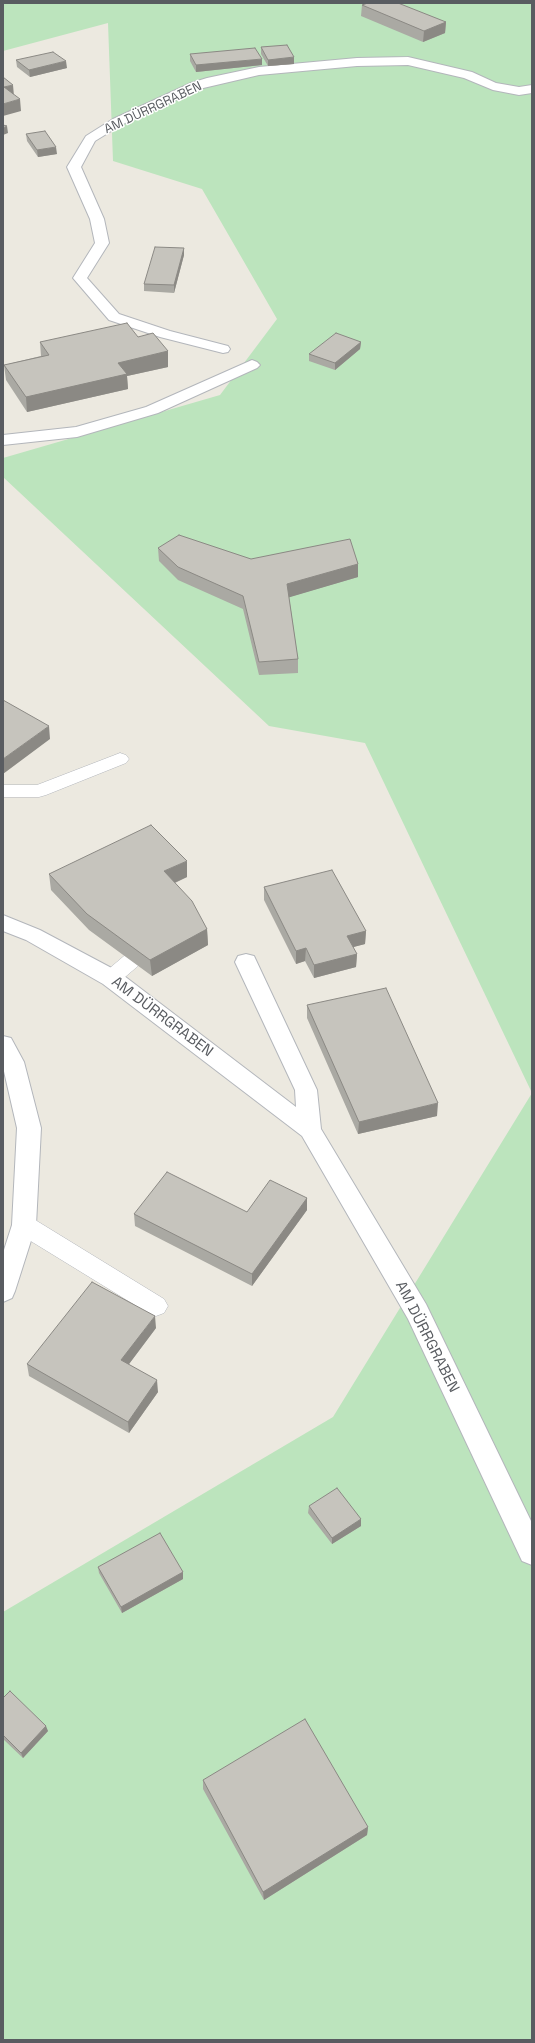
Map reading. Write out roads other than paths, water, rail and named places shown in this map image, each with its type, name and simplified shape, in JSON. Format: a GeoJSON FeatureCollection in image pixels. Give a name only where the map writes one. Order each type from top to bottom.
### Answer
{"type":"FeatureCollection","features":[{"type":"Feature","properties":{"kind":"street","name":"AM DÜRRGRABEN"},"geometry":{"type":"LineString","coordinates":[[223,349],[165,334],[114,317],[80,278],[102,243],[97,219],[74,167],[90,139],[117,122],[195,86],[258,71],[357,62],[408,61],[468,75],[493,86],[519,91],[532,89]]}},
{"type":"Feature","properties":{"kind":"street"},"geometry":{"type":"LineString","coordinates":[[3,440],[77,432],[152,410],[252,365]]}},
{"type":"Feature","properties":{"kind":"street","name":"AM DÜRRGRABEN"},"geometry":{"type":"LineString","coordinates":[[3,923],[33,935],[111,978],[310,1130],[417,1312],[532,1552]]}},
{"type":"Feature","properties":{"kind":"street","name":"AM DÜRRGRABEN"},"geometry":{"type":"LineString","coordinates":[[246,962],[306,1090],[310,1130]]}},
{"type":"Feature","properties":{"kind":"street"},"geometry":{"type":"LineString","coordinates":[[3,1044],[13,1062],[29,1128],[15,1236],[3,1291]]}},
{"type":"Feature","properties":{"kind":"lane"},"geometry":{"type":"LineString","coordinates":[[3,791],[39,792],[120,759]]}},
{"type":"Feature","properties":{"kind":"lane"},"geometry":{"type":"LineString","coordinates":[[111,978],[131,961]]}},
{"type":"Feature","properties":{"kind":"lane"},"geometry":{"type":"LineString","coordinates":[[15,1236],[156,1306]]}}]}
